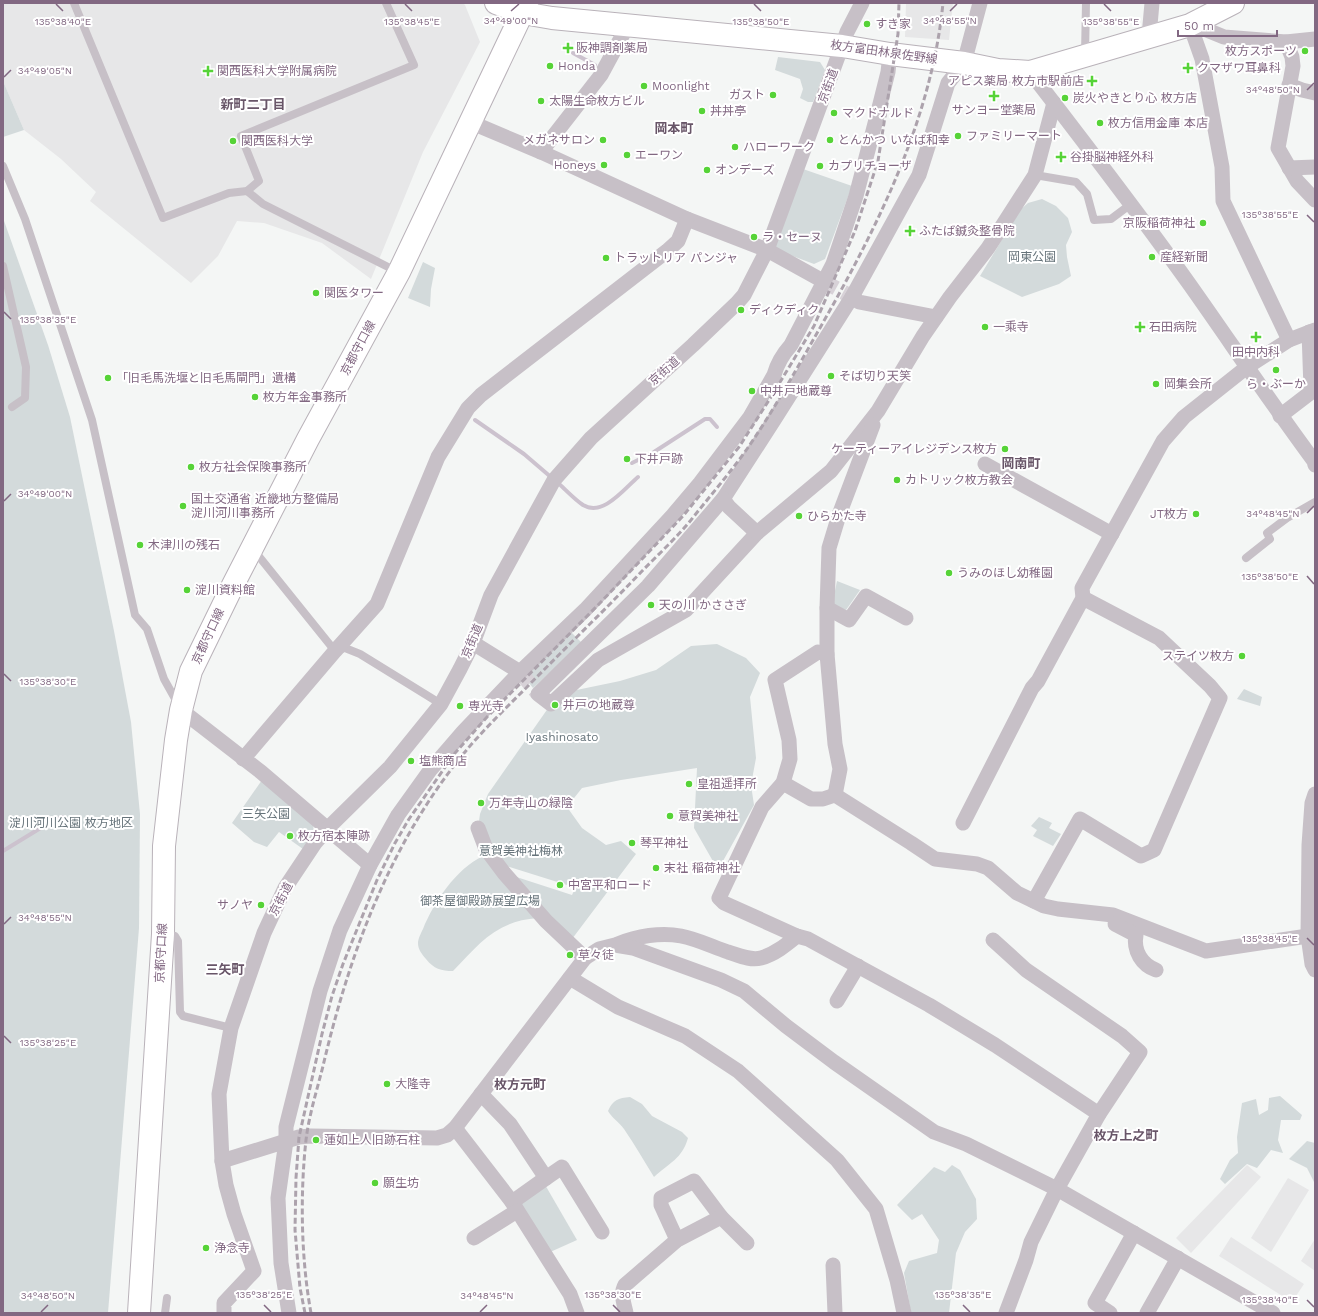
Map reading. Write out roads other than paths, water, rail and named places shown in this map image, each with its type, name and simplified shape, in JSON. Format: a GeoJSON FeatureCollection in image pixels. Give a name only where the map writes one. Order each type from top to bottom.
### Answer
{"type":"FeatureCollection","features":[{"type":"Feature","properties":{"kind":"main road","name":"枚方富田林泉佐野線"},"geometry":{"type":"LineString","coordinates":[[496,3],[525,8],[552,18],[842,46],[890,54],[964,63],[998,70],[1030,72],[1191,24],[1233,3]]}},
{"type":"Feature","properties":{"kind":"main road","name":"京都守口線"},"geometry":{"type":"LineString","coordinates":[[139,1313],[163,934],[164,846],[176,740],[192,671],[233,585],[308,440],[399,272],[525,8]]}},
{"type":"Feature","properties":{"kind":"street"},"geometry":{"type":"LineString","coordinates":[[980,3],[964,63],[948,83],[920,175],[852,297],[774,420],[723,499],[648,586],[538,694],[551,704],[598,660],[686,610],[757,533],[831,471],[878,411],[936,317],[988,248],[1035,175],[1054,103]]}},
{"type":"Feature","properties":{"kind":"street"},"geometry":{"type":"LineString","coordinates":[[1148,36],[1152,3]]}},
{"type":"Feature","properties":{"kind":"street","name":"京街道"},"geometry":{"type":"LineString","coordinates":[[224,1313],[224,1303],[254,1271],[234,1214],[226,1185],[222,1161],[219,1094],[231,1028],[264,933],[285,888],[315,843],[390,767],[441,704],[473,643],[491,595],[554,480],[591,438],[744,295],[767,250],[847,32],[859,4]]}},
{"type":"Feature","properties":{"kind":"street"},"geometry":{"type":"LineString","coordinates":[[1191,24],[1224,37],[1286,42],[1315,39]]}},
{"type":"Feature","properties":{"kind":"street"},"geometry":{"type":"LineString","coordinates":[[1191,24],[1202,59],[1222,166],[1223,201],[1289,340]]}},
{"type":"Feature","properties":{"kind":"street"},"geometry":{"type":"LineString","coordinates":[[541,152],[601,75],[628,25]]}},
{"type":"Feature","properties":{"kind":"street"},"geometry":{"type":"LineString","coordinates":[[1286,42],[1292,57],[1293,66],[1278,148],[1298,181],[1315,200]]}},
{"type":"Feature","properties":{"kind":"street"},"geometry":{"type":"LineString","coordinates":[[289,1313],[281,1263],[278,1198],[286,1141],[286,1127],[320,992],[340,930],[370,865],[398,815],[431,769],[463,732],[520,672],[584,610],[673,515],[700,483],[750,417],[774,375],[776,368],[785,352],[791,345],[833,264],[856,196],[880,106],[888,72],[890,54]]}},
{"type":"Feature","properties":{"kind":"street"},"geometry":{"type":"LineString","coordinates":[[1030,72],[1096,157],[1190,285],[1280,416],[1315,464]]}},
{"type":"Feature","properties":{"kind":"street"},"geometry":{"type":"LineString","coordinates":[[1289,85],[1315,93]]}},
{"type":"Feature","properties":{"kind":"street"},"geometry":{"type":"LineString","coordinates":[[470,122],[541,152],[687,220],[767,250],[823,281]]}},
{"type":"Feature","properties":{"kind":"street"},"geometry":{"type":"LineString","coordinates":[[1289,168],[1315,167]]}},
{"type":"Feature","properties":{"kind":"street"},"geometry":{"type":"LineString","coordinates":[[243,759],[377,604],[438,457],[468,408],[481,395],[667,251],[678,241],[687,220]]}},
{"type":"Feature","properties":{"kind":"street"},"geometry":{"type":"LineString","coordinates":[[852,297],[859,302],[936,317]]}},
{"type":"Feature","properties":{"kind":"street"},"geometry":{"type":"LineString","coordinates":[[963,823],[1032,688],[1038,680],[1083,598],[1082,588],[1163,441],[1184,417],[1247,368],[1289,340],[1312,331],[1310,393],[1280,416]]}},
{"type":"Feature","properties":{"kind":"street"},"geometry":{"type":"LineString","coordinates":[[835,795],[840,770],[835,744],[827,654],[829,548],[839,515],[878,411]]}},
{"type":"Feature","properties":{"kind":"street"},"geometry":{"type":"LineString","coordinates":[[985,464],[1112,534]]}},
{"type":"Feature","properties":{"kind":"street"},"geometry":{"type":"LineString","coordinates":[[723,499],[729,507],[757,533]]}},
{"type":"Feature","properties":{"kind":"street"},"geometry":{"type":"LineString","coordinates":[[827,608],[849,620],[866,596],[906,618]]}},
{"type":"Feature","properties":{"kind":"street"},"geometry":{"type":"LineString","coordinates":[[1034,901],[1080,818],[1141,856],[1154,850],[1220,698],[1210,686],[1159,638],[1083,598]]}},
{"type":"Feature","properties":{"kind":"street"},"geometry":{"type":"LineString","coordinates":[[473,643],[520,672]]}},
{"type":"Feature","properties":{"kind":"street"},"geometry":{"type":"LineString","coordinates":[[827,654],[818,652],[775,680],[789,740],[790,759],[783,783],[762,807],[718,898],[797,936],[808,939],[907,992],[995,1045],[1099,1114]]}},
{"type":"Feature","properties":{"kind":"street"},"geometry":{"type":"LineString","coordinates":[[182,710],[370,865]]}},
{"type":"Feature","properties":{"kind":"street"},"geometry":{"type":"LineString","coordinates":[[783,783],[811,799],[822,799],[835,795],[935,859],[977,864],[988,868],[1017,893],[1044,906],[1113,915],[1206,951],[1308,936]]}},
{"type":"Feature","properties":{"kind":"street"},"geometry":{"type":"LineString","coordinates":[[1315,794],[1312,803],[1309,845],[1308,936],[1312,964],[1315,970]]}},
{"type":"Feature","properties":{"kind":"street"},"geometry":{"type":"LineString","coordinates":[[478,828],[486,849],[504,873],[546,921],[585,958]]}},
{"type":"Feature","properties":{"kind":"street"},"geometry":{"type":"LineString","coordinates":[[1113,915],[1114,923],[1136,935],[1136,947],[1141,960],[1146,965],[1156,970]]}},
{"type":"Feature","properties":{"kind":"street"},"geometry":{"type":"LineString","coordinates":[[222,1161],[299,1137],[437,1138],[447,1135],[455,1128],[585,958],[599,949],[615,945],[626,940],[667,934],[682,936],[742,956],[760,959],[776,952],[797,936]]}},
{"type":"Feature","properties":{"kind":"street"},"geometry":{"type":"LineString","coordinates":[[993,940],[1026,970],[1122,1036],[1140,1052],[1099,1114],[1057,1189],[1031,1242],[1026,1260],[1006,1313]]}},
{"type":"Feature","properties":{"kind":"street"},"geometry":{"type":"LineString","coordinates":[[615,945],[633,948],[721,980],[744,991],[786,1026],[834,1062],[934,1132],[966,1144],[1057,1189],[1273,1313]]}},
{"type":"Feature","properties":{"kind":"street"},"geometry":{"type":"LineString","coordinates":[[837,1001],[858,966]]}},
{"type":"Feature","properties":{"kind":"street"},"geometry":{"type":"LineString","coordinates":[[570,978],[618,1007],[685,1036],[738,1071],[837,1160],[876,1209],[897,1280],[904,1313]]}},
{"type":"Feature","properties":{"kind":"street"},"geometry":{"type":"LineString","coordinates":[[481,1094],[510,1124],[546,1178]]}},
{"type":"Feature","properties":{"kind":"street"},"geometry":{"type":"LineString","coordinates":[[455,1128],[514,1206],[570,1294],[577,1313]]}},
{"type":"Feature","properties":{"kind":"street"},"geometry":{"type":"LineString","coordinates":[[474,1238],[546,1178],[562,1167],[602,1232]]}},
{"type":"Feature","properties":{"kind":"street"},"geometry":{"type":"LineString","coordinates":[[677,1240],[660,1206],[661,1198],[694,1181],[721,1217],[747,1243]]}},
{"type":"Feature","properties":{"kind":"street"},"geometry":{"type":"LineString","coordinates":[[626,1313],[622,1291],[625,1285],[677,1240],[721,1217]]}},
{"type":"Feature","properties":{"kind":"street"},"geometry":{"type":"LineString","coordinates":[[1110,1313],[1096,1303],[1134,1233]]}},
{"type":"Feature","properties":{"kind":"street"},"geometry":{"type":"LineString","coordinates":[[1147,1313],[1178,1258]]}},
{"type":"Feature","properties":{"kind":"street"},"geometry":{"type":"LineString","coordinates":[[833,1265],[835,1313]]}},
{"type":"Feature","properties":{"kind":"lane"},"geometry":{"type":"LineString","coordinates":[[74,3],[163,218],[229,192],[247,191],[259,181],[241,136],[414,65],[386,3]]}},
{"type":"Feature","properties":{"kind":"lane"},"geometry":{"type":"LineString","coordinates":[[1085,56],[1086,3]]}},
{"type":"Feature","properties":{"kind":"lane"},"geometry":{"type":"LineString","coordinates":[[3,166],[6,178],[25,219],[92,420],[135,615],[147,630],[164,679],[182,710]]}},
{"type":"Feature","properties":{"kind":"lane"},"geometry":{"type":"LineString","coordinates":[[1035,175],[1076,182],[1086,194],[1094,220],[1111,219],[1131,204]]}},
{"type":"Feature","properties":{"kind":"lane"},"geometry":{"type":"LineString","coordinates":[[247,191],[263,204],[399,272]]}},
{"type":"Feature","properties":{"kind":"lane"},"geometry":{"type":"LineString","coordinates":[[3,266],[26,367],[25,398],[12,407]]}},
{"type":"Feature","properties":{"kind":"lane"},"geometry":{"type":"LineString","coordinates":[[1246,558],[1270,539],[1267,533],[1288,518],[1315,502]]}},
{"type":"Feature","properties":{"kind":"lane"},"geometry":{"type":"LineString","coordinates":[[252,548],[335,651],[345,648],[360,654],[441,704]]}},
{"type":"Feature","properties":{"kind":"lane"},"geometry":{"type":"LineString","coordinates":[[163,934],[175,936],[178,941],[180,1012],[183,1016],[231,1028]]}},
{"type":"Feature","properties":{"kind":"lane"},"geometry":{"type":"LineString","coordinates":[[165,1313],[167,1298]]}},
{"type":"Feature","properties":{"kind":"waterway"},"geometry":{"type":"LineString","coordinates":[[573,53],[595,65]]}},
{"type":"Feature","properties":{"kind":"waterway"},"geometry":{"type":"LineString","coordinates":[[632,463],[654,452],[705,419],[710,419],[717,427]]}},
{"type":"Feature","properties":{"kind":"waterway"},"geometry":{"type":"LineString","coordinates":[[475,420],[524,454],[552,478]]}},
{"type":"Feature","properties":{"kind":"waterway"},"geometry":{"type":"LineString","coordinates":[[557,482],[583,505],[591,508],[606,505],[638,477]]}},
{"type":"Feature","properties":{"kind":"waterway"},"geometry":{"type":"LineString","coordinates":[[3,851],[52,821],[62,817]]}},
{"type":"Feature","properties":{"kind":"tunnel"},"geometry":{"type":"LineString","coordinates":[[823,281],[852,297]]}},
{"type":"Feature","properties":{"kind":"tunnel"},"geometry":{"type":"LineString","coordinates":[[520,672],[538,694]]}},
{"type":"Feature","properties":{"kind":"railway"},"geometry":{"type":"LineString","coordinates":[[305,1313],[300,1288],[295,1230],[296,1178],[299,1137],[332,996],[343,964],[377,880],[395,843],[409,819],[455,753],[487,717],[599,604],[683,516],[739,447],[814,326],[855,231],[878,161],[898,34],[899,3]]}},
{"type":"Feature","properties":{"kind":"railway"},"geometry":{"type":"LineString","coordinates":[[311,1313],[305,1271],[302,1226],[304,1161],[307,1131],[333,1025],[345,984],[374,904],[392,866],[412,829],[460,758],[501,713],[680,533],[734,467],[768,417],[845,282],[884,206],[915,127],[928,86],[937,45],[943,3]]}},
{"type":"Feature","properties":{"kind":"place","name":"すき家"},"geometry":{"type":"Point","coordinates":[867,24]}},
{"type":"Feature","properties":{"kind":"place","name":"阪神調剤薬局"},"geometry":{"type":"Point","coordinates":[568,48]}},
{"type":"Feature","properties":{"kind":"place","name":"枚方スポーツ"},"geometry":{"type":"Point","coordinates":[1305,51]}},
{"type":"Feature","properties":{"kind":"place","name":"Honda"},"geometry":{"type":"Point","coordinates":[550,66]}},
{"type":"Feature","properties":{"kind":"place","name":"クマザワ耳鼻科"},"geometry":{"type":"Point","coordinates":[1188,68]}},
{"type":"Feature","properties":{"kind":"place","name":"関西医科大学附属病院"},"geometry":{"type":"Point","coordinates":[208,71]}},
{"type":"Feature","properties":{"kind":"place","name":"アピス薬局 枚方市駅前店"},"geometry":{"type":"Point","coordinates":[1092,81]}},
{"type":"Feature","properties":{"kind":"place","name":"Moonlight"},"geometry":{"type":"Point","coordinates":[644,86]}},
{"type":"Feature","properties":{"kind":"place","name":"ガスト"},"geometry":{"type":"Point","coordinates":[773,95]}},
{"type":"Feature","properties":{"kind":"place","name":"サンヨー堂薬局"},"geometry":{"type":"Point","coordinates":[994,96]}},
{"type":"Feature","properties":{"kind":"place","name":"炭火やきとり心 枚方店"},"geometry":{"type":"Point","coordinates":[1065,98]}},
{"type":"Feature","properties":{"kind":"place","name":"太陽生命枚方ビル"},"geometry":{"type":"Point","coordinates":[541,101]}},
{"type":"Feature","properties":{"kind":"place","name":"丼丼亭"},"geometry":{"type":"Point","coordinates":[702,111]}},
{"type":"Feature","properties":{"kind":"place","name":"マクドナルド"},"geometry":{"type":"Point","coordinates":[834,113]}},
{"type":"Feature","properties":{"kind":"place","name":"枚方信用金庫 本店"},"geometry":{"type":"Point","coordinates":[1100,123]}},
{"type":"Feature","properties":{"kind":"place","name":"ファミリーマート"},"geometry":{"type":"Point","coordinates":[958,136]}},
{"type":"Feature","properties":{"kind":"place","name":"メガネサロン"},"geometry":{"type":"Point","coordinates":[603,140]}},
{"type":"Feature","properties":{"kind":"place","name":"とんかつ いなば和幸"},"geometry":{"type":"Point","coordinates":[830,140]}},
{"type":"Feature","properties":{"kind":"place","name":"関西医科大学"},"geometry":{"type":"Point","coordinates":[233,141]}},
{"type":"Feature","properties":{"kind":"place","name":"ハローワーク"},"geometry":{"type":"Point","coordinates":[735,147]}},
{"type":"Feature","properties":{"kind":"place","name":"エーワン"},"geometry":{"type":"Point","coordinates":[627,155]}},
{"type":"Feature","properties":{"kind":"place","name":"谷掛脳神経外科"},"geometry":{"type":"Point","coordinates":[1061,157]}},
{"type":"Feature","properties":{"kind":"place","name":"Honeys"},"geometry":{"type":"Point","coordinates":[604,165]}},
{"type":"Feature","properties":{"kind":"place","name":"カプリチョーザ"},"geometry":{"type":"Point","coordinates":[820,166]}},
{"type":"Feature","properties":{"kind":"place","name":"オンデーズ"},"geometry":{"type":"Point","coordinates":[707,170]}},
{"type":"Feature","properties":{"kind":"place","name":"京阪稲荷神社"},"geometry":{"type":"Point","coordinates":[1203,223]}},
{"type":"Feature","properties":{"kind":"place","name":"ふたば鍼灸整骨院"},"geometry":{"type":"Point","coordinates":[910,231]}},
{"type":"Feature","properties":{"kind":"place","name":"ラ・セーヌ"},"geometry":{"type":"Point","coordinates":[754,237]}},
{"type":"Feature","properties":{"kind":"place","name":"産経新聞"},"geometry":{"type":"Point","coordinates":[1152,257]}},
{"type":"Feature","properties":{"kind":"place","name":"トラットリア パンジャ"},"geometry":{"type":"Point","coordinates":[606,258]}},
{"type":"Feature","properties":{"kind":"place","name":"関医タワー"},"geometry":{"type":"Point","coordinates":[316,293]}},
{"type":"Feature","properties":{"kind":"place","name":"ディクディク"},"geometry":{"type":"Point","coordinates":[741,310]}},
{"type":"Feature","properties":{"kind":"place","name":"一乘寺"},"geometry":{"type":"Point","coordinates":[985,327]}},
{"type":"Feature","properties":{"kind":"place","name":"石田病院"},"geometry":{"type":"Point","coordinates":[1140,327]}},
{"type":"Feature","properties":{"kind":"place","name":"田中内科"},"geometry":{"type":"Point","coordinates":[1256,337]}},
{"type":"Feature","properties":{"kind":"place","name":"ら・ぶーか"},"geometry":{"type":"Point","coordinates":[1276,370]}},
{"type":"Feature","properties":{"kind":"place","name":"そば切り天笑"},"geometry":{"type":"Point","coordinates":[831,376]}},
{"type":"Feature","properties":{"kind":"place","name":"「旧毛馬洗堰と旧毛馬閘門」遺構"},"geometry":{"type":"Point","coordinates":[108,378]}},
{"type":"Feature","properties":{"kind":"place","name":"岡集会所"},"geometry":{"type":"Point","coordinates":[1156,384]}},
{"type":"Feature","properties":{"kind":"place","name":"中井戸地蔵尊"},"geometry":{"type":"Point","coordinates":[752,391]}},
{"type":"Feature","properties":{"kind":"place","name":"枚方年金事務所"},"geometry":{"type":"Point","coordinates":[255,397]}},
{"type":"Feature","properties":{"kind":"place","name":"ケーティーアイレジデンス枚方"},"geometry":{"type":"Point","coordinates":[1005,449]}},
{"type":"Feature","properties":{"kind":"place","name":"下井戸跡"},"geometry":{"type":"Point","coordinates":[627,459]}},
{"type":"Feature","properties":{"kind":"place","name":"枚方社会保険事務所"},"geometry":{"type":"Point","coordinates":[191,467]}},
{"type":"Feature","properties":{"kind":"place","name":"カトリック枚方教会"},"geometry":{"type":"Point","coordinates":[897,480]}},
{"type":"Feature","properties":{"kind":"place","name":"国土交通省 近畿地方整備局 淀川河川事務所"},"geometry":{"type":"Point","coordinates":[183,506]}},
{"type":"Feature","properties":{"kind":"place","name":"JT枚方"},"geometry":{"type":"Point","coordinates":[1196,514]}},
{"type":"Feature","properties":{"kind":"place","name":"ひらかた寺"},"geometry":{"type":"Point","coordinates":[799,516]}},
{"type":"Feature","properties":{"kind":"place","name":"木津川の残石"},"geometry":{"type":"Point","coordinates":[140,545]}},
{"type":"Feature","properties":{"kind":"place","name":"うみのほし幼稚園"},"geometry":{"type":"Point","coordinates":[949,573]}},
{"type":"Feature","properties":{"kind":"place","name":"淀川資料館"},"geometry":{"type":"Point","coordinates":[187,590]}},
{"type":"Feature","properties":{"kind":"place","name":"天の川 かささぎ"},"geometry":{"type":"Point","coordinates":[651,605]}},
{"type":"Feature","properties":{"kind":"place","name":"ステイツ枚方"},"geometry":{"type":"Point","coordinates":[1242,656]}},
{"type":"Feature","properties":{"kind":"place","name":"井戸の地蔵尊"},"geometry":{"type":"Point","coordinates":[555,705]}},
{"type":"Feature","properties":{"kind":"place","name":"専光寺"},"geometry":{"type":"Point","coordinates":[460,706]}},
{"type":"Feature","properties":{"kind":"place","name":"塩熊商店"},"geometry":{"type":"Point","coordinates":[411,761]}},
{"type":"Feature","properties":{"kind":"place","name":"皇祖遥拝所"},"geometry":{"type":"Point","coordinates":[689,784]}},
{"type":"Feature","properties":{"kind":"place","name":"万年寺山の緑陰"},"geometry":{"type":"Point","coordinates":[481,803]}},
{"type":"Feature","properties":{"kind":"place","name":"意賀美神社"},"geometry":{"type":"Point","coordinates":[670,816]}},
{"type":"Feature","properties":{"kind":"place","name":"枚方宿本陣跡"},"geometry":{"type":"Point","coordinates":[290,836]}},
{"type":"Feature","properties":{"kind":"place","name":"琴平神社"},"geometry":{"type":"Point","coordinates":[632,843]}},
{"type":"Feature","properties":{"kind":"place","name":"末社 稲荷神社"},"geometry":{"type":"Point","coordinates":[656,868]}},
{"type":"Feature","properties":{"kind":"place","name":"中宮平和ロード"},"geometry":{"type":"Point","coordinates":[560,885]}},
{"type":"Feature","properties":{"kind":"place","name":"サノヤ"},"geometry":{"type":"Point","coordinates":[261,905]}},
{"type":"Feature","properties":{"kind":"place","name":"草々徒"},"geometry":{"type":"Point","coordinates":[570,955]}},
{"type":"Feature","properties":{"kind":"place","name":"大隆寺"},"geometry":{"type":"Point","coordinates":[387,1084]}},
{"type":"Feature","properties":{"kind":"place","name":"蓮如上人旧跡石柱"},"geometry":{"type":"Point","coordinates":[316,1140]}},
{"type":"Feature","properties":{"kind":"place","name":"願生坊"},"geometry":{"type":"Point","coordinates":[375,1183]}},
{"type":"Feature","properties":{"kind":"place","name":"浄念寺"},"geometry":{"type":"Point","coordinates":[206,1248]}},
{"type":"Feature","properties":{"kind":"district","name":"新町二丁目"},"geometry":{"type":"Point","coordinates":[253,104]}},
{"type":"Feature","properties":{"kind":"district","name":"岡本町"},"geometry":{"type":"Point","coordinates":[674,128]}},
{"type":"Feature","properties":{"kind":"district","name":"岡南町"},"geometry":{"type":"Point","coordinates":[1021,463]}},
{"type":"Feature","properties":{"kind":"district","name":"三矢町"},"geometry":{"type":"Point","coordinates":[225,969]}},
{"type":"Feature","properties":{"kind":"district","name":"枚方元町"},"geometry":{"type":"Point","coordinates":[520,1084]}},
{"type":"Feature","properties":{"kind":"district","name":"枚方上之町"},"geometry":{"type":"Point","coordinates":[1126,1135]}},
{"type":"Feature","properties":{"kind":"park label","name":"岡東公園"},"geometry":{"type":"Point","coordinates":[1032,257]}},
{"type":"Feature","properties":{"kind":"park label","name":"Iyashinosato"},"geometry":{"type":"Point","coordinates":[562,737]}},
{"type":"Feature","properties":{"kind":"park label","name":"三矢公園"},"geometry":{"type":"Point","coordinates":[266,814]}},
{"type":"Feature","properties":{"kind":"park label","name":"淀川河川公園 枚方地区"},"geometry":{"type":"Point","coordinates":[71,823]}},
{"type":"Feature","properties":{"kind":"park label","name":"意賀美神社梅林"},"geometry":{"type":"Point","coordinates":[521,851]}},
{"type":"Feature","properties":{"kind":"park label","name":"御茶屋御殿跡展望広場"},"geometry":{"type":"Point","coordinates":[480,901]}}]}
